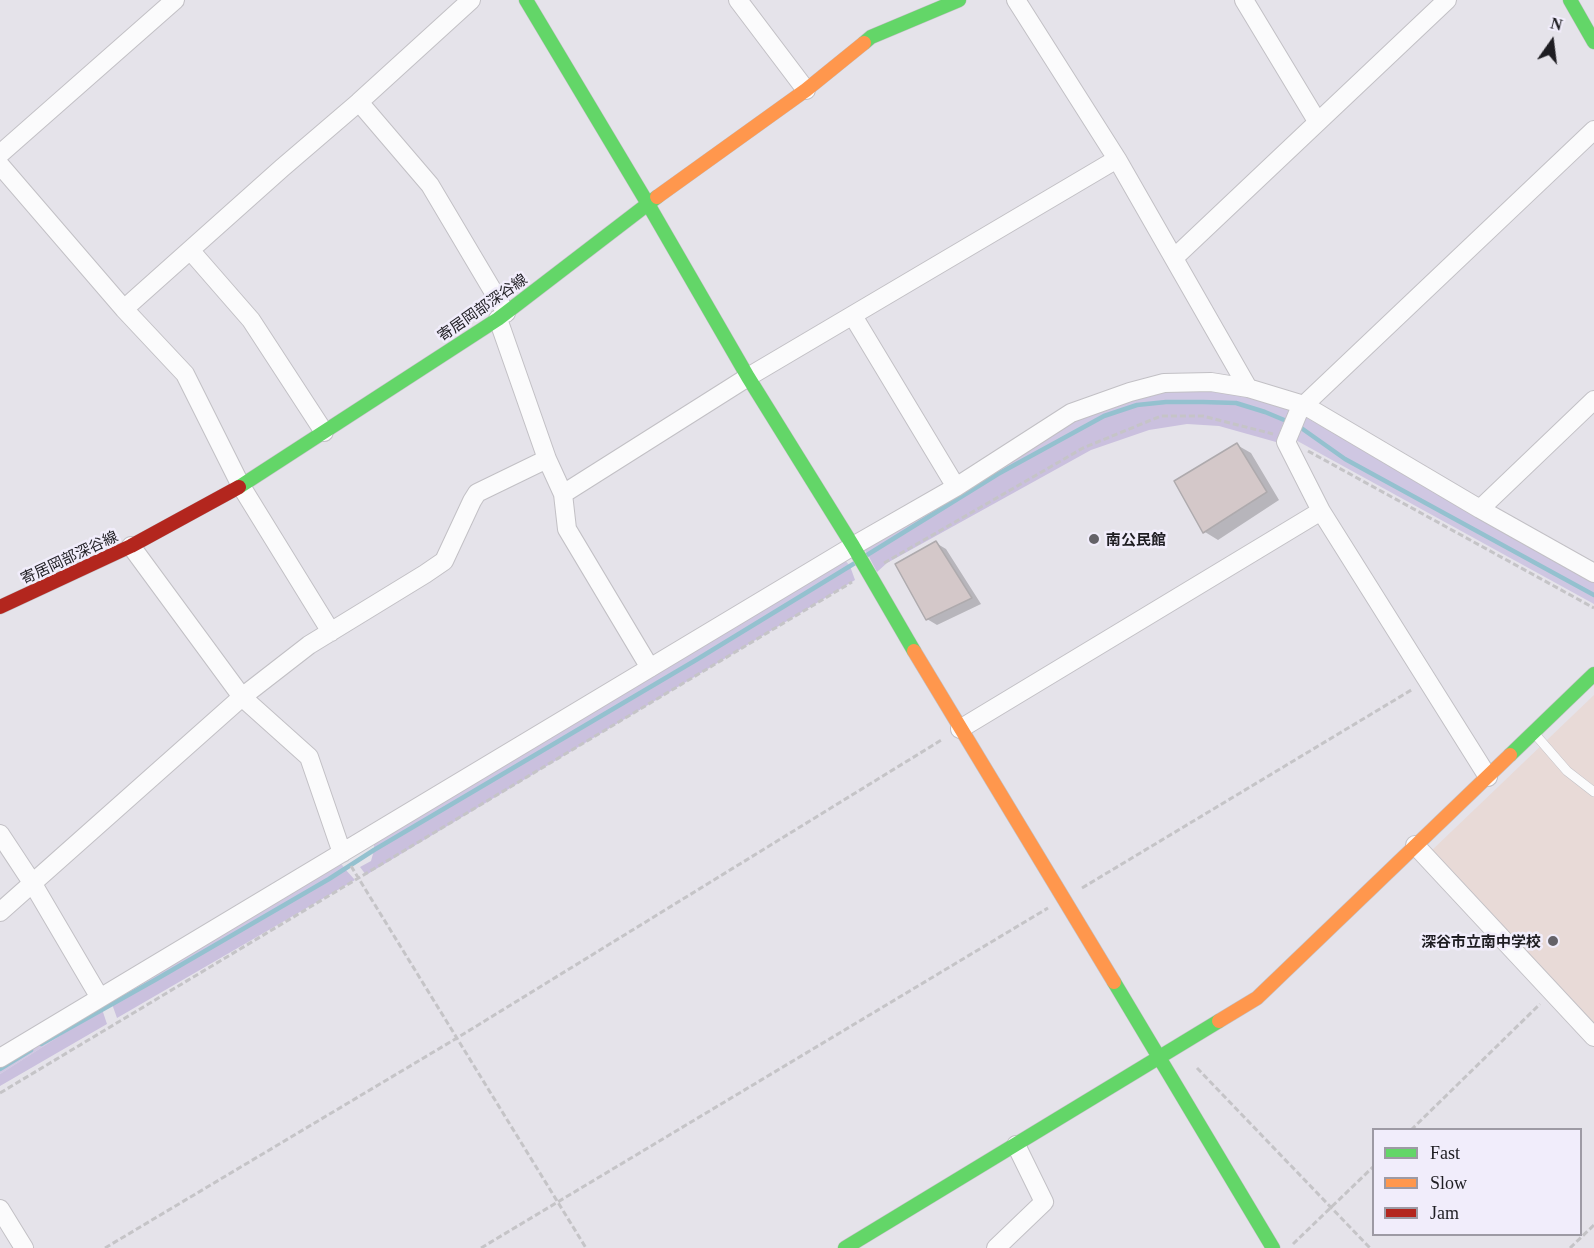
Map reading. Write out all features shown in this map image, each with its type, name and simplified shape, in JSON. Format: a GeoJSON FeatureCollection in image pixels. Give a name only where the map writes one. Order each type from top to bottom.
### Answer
{"type":"FeatureCollection","features":[{"type":"Feature","properties":{"kind":"street"},"geometry":{"type":"LineString","coordinates":[[0,154],[175,0]]}},
{"type":"Feature","properties":{"kind":"street"},"geometry":{"type":"LineString","coordinates":[[124,309],[471,0]]}},
{"type":"Feature","properties":{"kind":"street"},"geometry":{"type":"LineString","coordinates":[[526,0],[648,204],[748,378],[853,546],[960,729],[1273,1248]]}},
{"type":"Feature","properties":{"kind":"street"},"geometry":{"type":"LineString","coordinates":[[738,0],[806,90]]}},
{"type":"Feature","properties":{"kind":"street","name":"寄居岡部深谷線"},"geometry":{"type":"LineString","coordinates":[[0,607],[131,546],[241,486],[502,316],[648,204],[806,90],[872,36],[959,0]]}},
{"type":"Feature","properties":{"kind":"street"},"geometry":{"type":"LineString","coordinates":[[1016,0],[1117,159],[1248,388]]}},
{"type":"Feature","properties":{"kind":"street"},"geometry":{"type":"LineString","coordinates":[[1244,0],[1317,121]]}},
{"type":"Feature","properties":{"kind":"street"},"geometry":{"type":"LineString","coordinates":[[1174,258],[1447,0]]}},
{"type":"Feature","properties":{"kind":"street"},"geometry":{"type":"LineString","coordinates":[[1570,0],[1594,42]]}},
{"type":"Feature","properties":{"kind":"street"},"geometry":{"type":"LineString","coordinates":[[359,102],[430,185],[502,316],[547,459],[563,494],[567,530],[650,668]]}},
{"type":"Feature","properties":{"kind":"street"},"geometry":{"type":"LineString","coordinates":[[1488,777],[1321,511],[1287,441],[1301,409],[1594,130]]}},
{"type":"Feature","properties":{"kind":"street"},"geometry":{"type":"LineString","coordinates":[[563,494],[748,378],[1117,159]]}},
{"type":"Feature","properties":{"kind":"street"},"geometry":{"type":"LineString","coordinates":[[0,165],[124,309],[185,374],[241,486],[331,632]]}},
{"type":"Feature","properties":{"kind":"street"},"geometry":{"type":"LineString","coordinates":[[190,250],[251,320],[324,432]]}},
{"type":"Feature","properties":{"kind":"street"},"geometry":{"type":"LineString","coordinates":[[853,316],[956,487]]}},
{"type":"Feature","properties":{"kind":"street"},"geometry":{"type":"LineString","coordinates":[[0,1058],[853,546],[956,487],[1071,413],[1130,392],[1164,383],[1211,382],[1248,388],[1301,409],[1594,573]]}},
{"type":"Feature","properties":{"kind":"street"},"geometry":{"type":"LineString","coordinates":[[1480,509],[1594,400]]}},
{"type":"Feature","properties":{"kind":"street"},"geometry":{"type":"LineString","coordinates":[[0,912],[242,697],[309,645],[444,561],[477,494],[547,459]]}},
{"type":"Feature","properties":{"kind":"street"},"geometry":{"type":"LineString","coordinates":[[960,729],[1321,511]]}},
{"type":"Feature","properties":{"kind":"street"},"geometry":{"type":"LineString","coordinates":[[131,546],[242,697],[309,757],[342,853]]}},
{"type":"Feature","properties":{"kind":"street"},"geometry":{"type":"LineString","coordinates":[[845,1248],[1257,998],[1594,674]]}},
{"type":"Feature","properties":{"kind":"street"},"geometry":{"type":"LineString","coordinates":[[0,834],[33,884],[100,998]]}},
{"type":"Feature","properties":{"kind":"street"},"geometry":{"type":"LineString","coordinates":[[1415,845],[1594,1037]]}},
{"type":"Feature","properties":{"kind":"street"},"geometry":{"type":"LineString","coordinates":[[996,1248],[1044,1202],[1016,1145]]}},
{"type":"Feature","properties":{"kind":"street"},"geometry":{"type":"LineString","coordinates":[[0,1209],[24,1248]]}},
{"type":"Feature","properties":{"kind":"lane"},"geometry":{"type":"LineString","coordinates":[[1534,733],[1567,771],[1594,792]]}},
{"type":"Feature","properties":{"kind":"path"},"geometry":{"type":"LineString","coordinates":[[0,1094],[868,572],[1083,447],[1161,416],[1203,416],[1252,427],[1287,441],[1594,609]]}},
{"type":"Feature","properties":{"kind":"path"},"geometry":{"type":"LineString","coordinates":[[481,1248],[1428,680]]}},
{"type":"Feature","properties":{"kind":"path"},"geometry":{"type":"LineString","coordinates":[[105,1248],[457,1038],[960,729]]}},
{"type":"Feature","properties":{"kind":"path"},"geometry":{"type":"LineString","coordinates":[[359,877],[586,1248]]}},
{"type":"Feature","properties":{"kind":"path"},"geometry":{"type":"LineString","coordinates":[[1413,1128],[1552,992]]}},
{"type":"Feature","properties":{"kind":"path"},"geometry":{"type":"LineString","coordinates":[[1197,1068],[1370,1248]]}},
{"type":"Feature","properties":{"kind":"path"},"geometry":{"type":"LineString","coordinates":[[1289,1248],[1372,1168]]}},
{"type":"Feature","properties":{"kind":"path"},"geometry":{"type":"LineString","coordinates":[[1570,1248],[1594,1225]]}},
{"type":"Feature","properties":{"kind":"shaded area"},"geometry":{"type":"Polygon","coordinates":[[[1164,389],[1248,394],[1298,413],[1594,581],[1594,604],[1292,438],[1297,425],[1236,403],[1166,402],[1137,405],[1104,416],[998,474],[868,555],[862,546],[1074,417],[1164,389]]]}},
{"type":"Feature","properties":{"kind":"shaded area"},"geometry":{"type":"Polygon","coordinates":[[[1166,402],[1236,403],[1284,421],[1276,442],[1219,426],[1187,424],[1149,430],[1091,450],[887,563],[877,572],[868,555],[998,474],[1104,416],[1137,405],[1166,402]]]}},
{"type":"Feature","properties":{"kind":"shaded area"},"geometry":{"type":"Polygon","coordinates":[[[844,559],[850,566],[374,850],[374,840],[844,559]]]}},
{"type":"Feature","properties":{"kind":"shaded area"},"geometry":{"type":"Polygon","coordinates":[[[850,566],[855,580],[366,875],[360,867],[371,861],[374,850],[696,660],[850,566]]]}},
{"type":"Feature","properties":{"kind":"shaded area","name":"深谷市立南中学校"},"geometry":{"type":"Polygon","coordinates":[[[1594,695],[1594,1028],[1429,853],[1594,695]]]}},
{"type":"Feature","properties":{"kind":"shaded area"},"geometry":{"type":"Polygon","coordinates":[[[340,862],[345,869],[112,1004],[109,999],[340,862]]]}},
{"type":"Feature","properties":{"kind":"shaded area"},"geometry":{"type":"Polygon","coordinates":[[[345,869],[355,880],[117,1018],[112,1004],[345,869]]]}},
{"type":"Feature","properties":{"kind":"shaded area"},"geometry":{"type":"Polygon","coordinates":[[[102,1005],[102,1009],[0,1074],[0,1064],[102,1005]]]}},
{"type":"Feature","properties":{"kind":"shaded area"},"geometry":{"type":"Polygon","coordinates":[[[102,1009],[107,1024],[0,1086],[0,1074],[102,1009]]]}},
{"type":"Feature","properties":{"kind":"building"},"geometry":{"type":"Polygon","coordinates":[[[1237,443],[1267,492],[1203,533],[1174,481],[1237,443]]]}},
{"type":"Feature","properties":{"kind":"building"},"geometry":{"type":"Polygon","coordinates":[[[936,541],[972,598],[926,620],[895,564],[936,541]]]}},
{"type":"Feature","properties":{"kind":"waterway"},"geometry":{"type":"LineString","coordinates":[[867,555],[998,474],[1104,416],[1137,405],[1166,402],[1236,403],[1289,422]]}},
{"type":"Feature","properties":{"kind":"waterway"},"geometry":{"type":"LineString","coordinates":[[1297,425],[1345,459],[1594,595]]}},
{"type":"Feature","properties":{"kind":"waterway"},"geometry":{"type":"LineString","coordinates":[[41,1044],[329,879],[855,563]]}},
{"type":"Feature","properties":{"kind":"waterway"},"geometry":{"type":"LineString","coordinates":[[0,1069],[31,1050]]}},
{"type":"Feature","properties":{"kind":"traffic: fast"},"geometry":{"type":"LineString","coordinates":[[526,0],[748,377],[853,546],[914,651]]}},
{"type":"Feature","properties":{"kind":"traffic: fast"},"geometry":{"type":"LineString","coordinates":[[864,43],[871,37],[959,0]]}},
{"type":"Feature","properties":{"kind":"traffic: fast"},"geometry":{"type":"LineString","coordinates":[[1570,0],[1594,42]]}},
{"type":"Feature","properties":{"kind":"traffic: fast"},"geometry":{"type":"LineString","coordinates":[[239,487],[498,319],[657,197]]}},
{"type":"Feature","properties":{"kind":"traffic: fast"},"geometry":{"type":"LineString","coordinates":[[1510,755],[1594,674]]}},
{"type":"Feature","properties":{"kind":"traffic: fast"},"geometry":{"type":"LineString","coordinates":[[1114,982],[1273,1248]]}},
{"type":"Feature","properties":{"kind":"traffic: fast"},"geometry":{"type":"LineString","coordinates":[[845,1248],[1219,1021]]}},
{"type":"Feature","properties":{"kind":"traffic: slow"},"geometry":{"type":"LineString","coordinates":[[657,197],[806,90],[864,43]]}},
{"type":"Feature","properties":{"kind":"traffic: slow"},"geometry":{"type":"LineString","coordinates":[[914,651],[1114,982]]}},
{"type":"Feature","properties":{"kind":"traffic: slow"},"geometry":{"type":"LineString","coordinates":[[1219,1021],[1257,998],[1510,755]]}},
{"type":"Feature","properties":{"kind":"traffic: jam"},"geometry":{"type":"LineString","coordinates":[[0,607],[131,546],[239,487]]}},
{"type":"Feature","properties":{"kind":"place","name":"南公民館"},"geometry":{"type":"Point","coordinates":[1094,539]}},
{"type":"Feature","properties":{"kind":"place","name":"深谷市立南中学校"},"geometry":{"type":"Point","coordinates":[1553,941]}}]}
